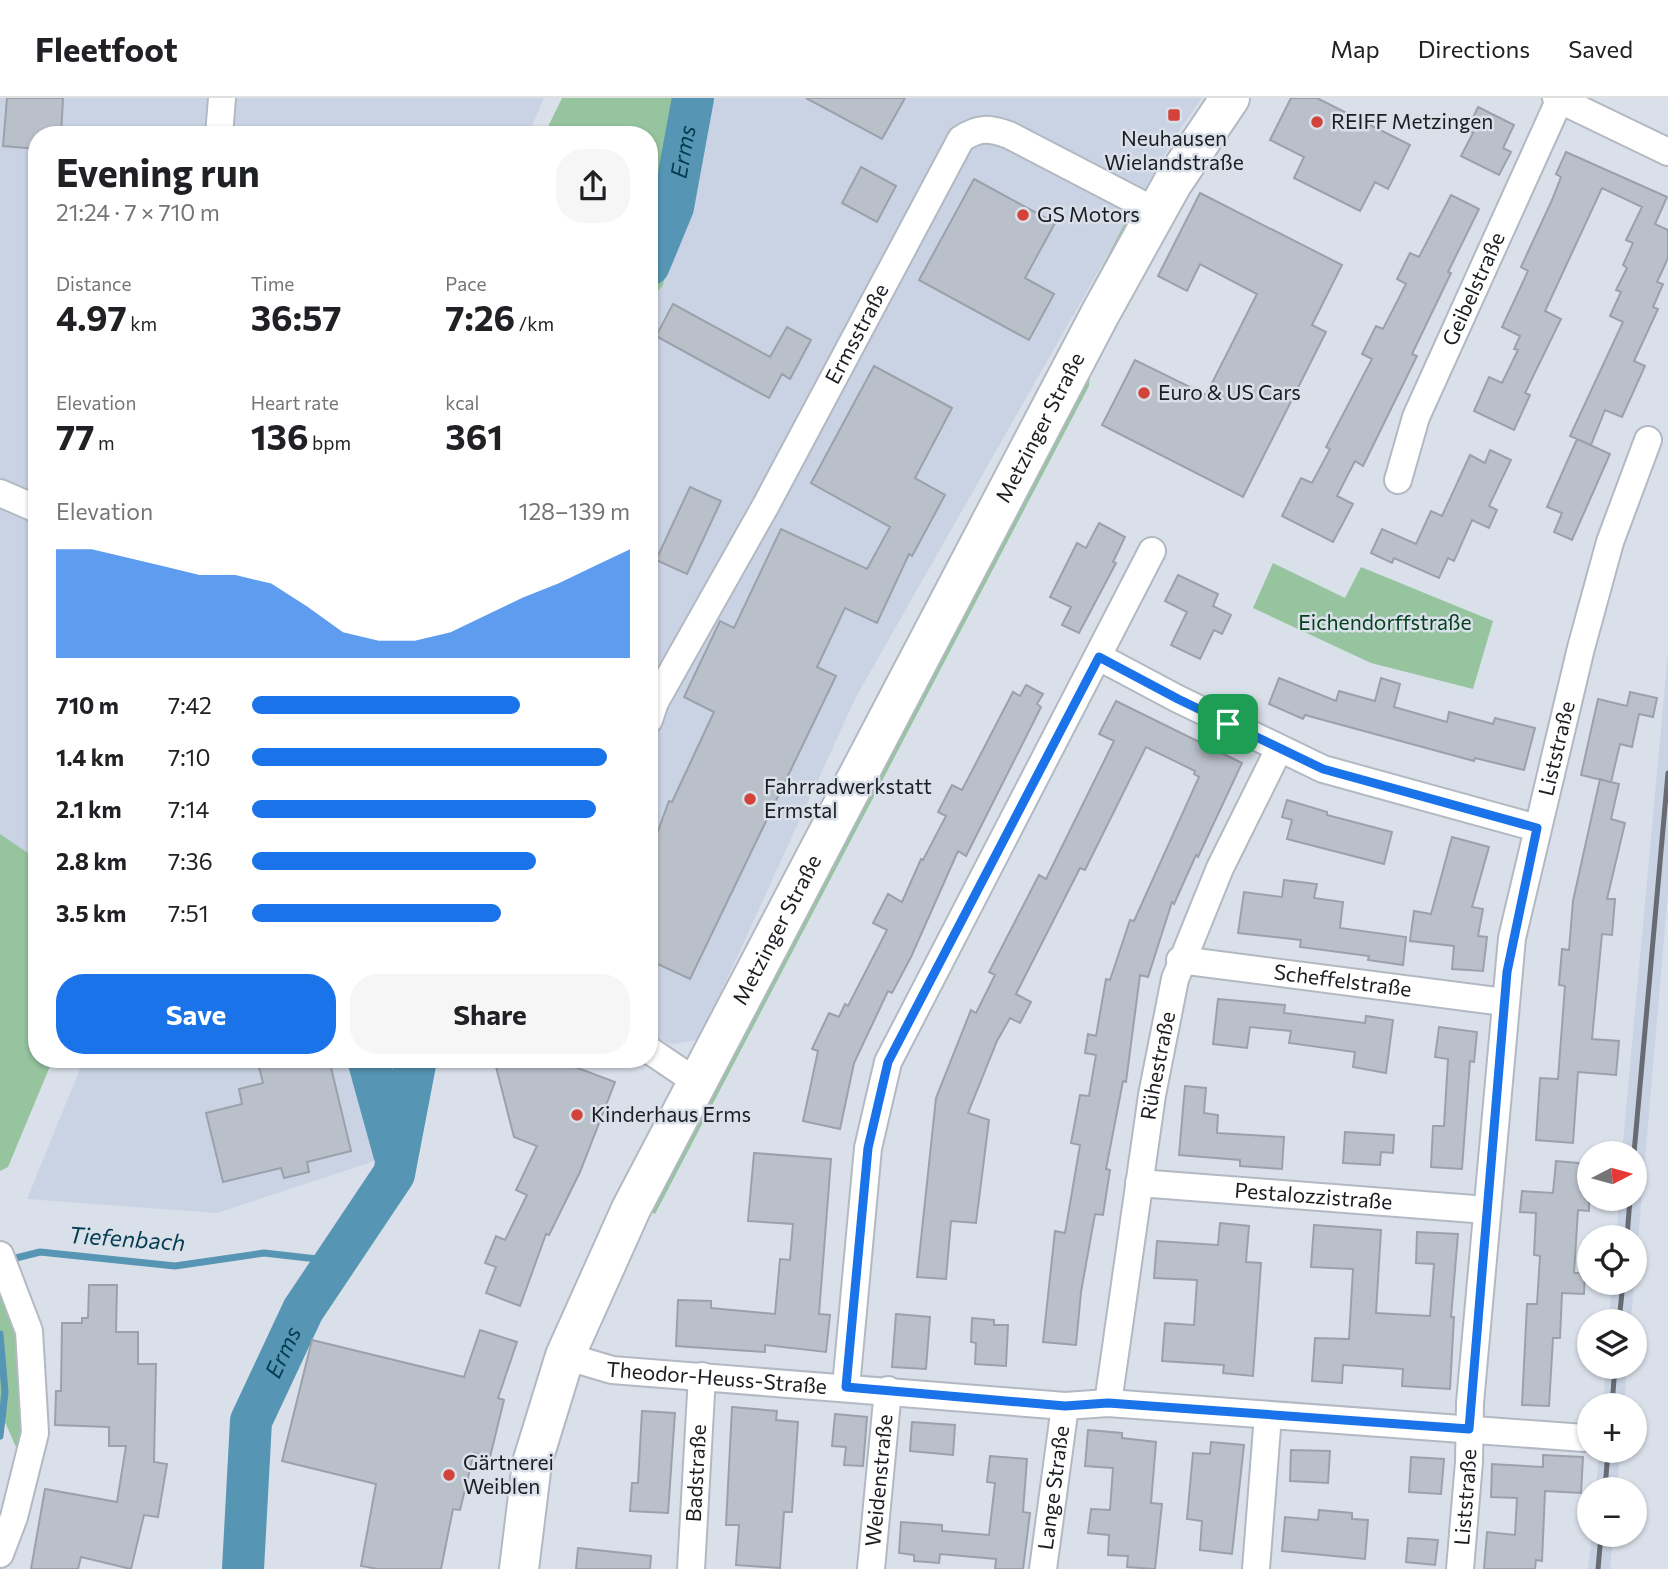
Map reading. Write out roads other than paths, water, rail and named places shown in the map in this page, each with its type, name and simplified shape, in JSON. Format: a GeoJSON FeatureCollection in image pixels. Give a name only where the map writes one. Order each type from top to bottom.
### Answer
{"type":"FeatureCollection","features":[{"type":"Feature","properties":{"kind":"street"},"geometry":{"type":"LineString","coordinates":[[220,126],[222,98]]}},
{"type":"Feature","properties":{"kind":"street","name":"Metzinger Straße"},"geometry":{"type":"LineString","coordinates":[[519,1569],[532,1462],[565,1356],[631,1209],[1100,314],[1184,164],[1230,98]]}},
{"type":"Feature","properties":{"kind":"street"},"geometry":{"type":"LineString","coordinates":[[1558,100],[1668,152]]}},
{"type":"Feature","properties":{"kind":"street","name":"Geibelstraße"},"geometry":{"type":"LineString","coordinates":[[1398,480],[1416,417],[1558,100]]}},
{"type":"Feature","properties":{"kind":"street","name":"Ermsstraße"},"geometry":{"type":"LineString","coordinates":[[658,697],[766,505],[961,139],[976,129],[992,129],[1009,135],[1157,212]]}},
{"type":"Feature","properties":{"kind":"street","name":"Liststraße"},"geometry":{"type":"LineString","coordinates":[[1460,1569],[1504,1002],[1512,938],[1572,682],[1610,542],[1648,440]]}},
{"type":"Feature","properties":{"kind":"street"},"geometry":{"type":"LineString","coordinates":[[0,493],[28,505]]}},
{"type":"Feature","properties":{"kind":"street"},"geometry":{"type":"LineString","coordinates":[[846,1387],[868,1148],[888,1062],[1152,551]]}},
{"type":"Feature","properties":{"kind":"street"},"geometry":{"type":"LineString","coordinates":[[1099,657],[1323,769],[1537,828]]}},
{"type":"Feature","properties":{"kind":"street","name":"Rühestraße"},"geometry":{"type":"LineString","coordinates":[[1108,1403],[1152,1095],[1180,960],[1279,748]]}},
{"type":"Feature","properties":{"kind":"street","name":"Scheffelstraße"},"geometry":{"type":"LineString","coordinates":[[1180,960],[1504,1002]]}},
{"type":"Feature","properties":{"kind":"street"},"geometry":{"type":"LineString","coordinates":[[658,1056],[698,1083]]}},
{"type":"Feature","properties":{"kind":"street","name":"Pestalozzistraße"},"geometry":{"type":"LineString","coordinates":[[1139,1184],[1487,1210]]}},
{"type":"Feature","properties":{"kind":"street"},"geometry":{"type":"LineString","coordinates":[[0,1554],[14,1517],[35,1433],[29,1331],[2,1261]]}},
{"type":"Feature","properties":{"kind":"street","name":"Theodor-Heuss-Straße"},"geometry":{"type":"LineString","coordinates":[[565,1356],[612,1370],[1065,1406],[1108,1403],[1577,1437]]}},
{"type":"Feature","properties":{"kind":"street","name":"Badstraße"},"geometry":{"type":"LineString","coordinates":[[691,1569],[702,1376]]}},
{"type":"Feature","properties":{"kind":"street","name":"Weidenstraße"},"geometry":{"type":"LineString","coordinates":[[871,1569],[888,1390]]}},
{"type":"Feature","properties":{"kind":"street","name":"Lange Straße"},"geometry":{"type":"LineString","coordinates":[[1044,1569],[1065,1406]]}},
{"type":"Feature","properties":{"kind":"street"},"geometry":{"type":"LineString","coordinates":[[1256,1569],[1268,1415]]}},
{"type":"Feature","properties":{"kind":"waterway","name":"Erms"},"geometry":{"type":"LineString","coordinates":[[658,243],[673,207],[693,98]]}},
{"type":"Feature","properties":{"kind":"waterway","name":"Erms"},"geometry":{"type":"LineString","coordinates":[[370,1068],[394,1153]]}},
{"type":"Feature","properties":{"kind":"waterway","name":"Erms"},"geometry":{"type":"LineString","coordinates":[[243,1569],[251,1421],[303,1310],[394,1174],[414,1068]]}},
{"type":"Feature","properties":{"kind":"waterway","name":"Tiefenbach"},"geometry":{"type":"LineString","coordinates":[[8,1260],[40,1252],[175,1266],[264,1253],[335,1261]]}},
{"type":"Feature","properties":{"kind":"waterway"},"geometry":{"type":"LineString","coordinates":[[0,1334],[5,1392],[0,1436]]}},
{"type":"Feature","properties":{"kind":"railway"},"geometry":{"type":"LineString","coordinates":[[1635,1141],[1668,773]]}},
{"type":"Feature","properties":{"kind":"railway"},"geometry":{"type":"LineString","coordinates":[[1628,1225],[1629,1211]]}},
{"type":"Feature","properties":{"kind":"railway"},"geometry":{"type":"LineString","coordinates":[[1620,1309],[1622,1295]]}},
{"type":"Feature","properties":{"kind":"railway"},"geometry":{"type":"LineString","coordinates":[[1613,1393],[1614,1379]]}},
{"type":"Feature","properties":{"kind":"railway"},"geometry":{"type":"LineString","coordinates":[[1606,1477],[1607,1463]]}},
{"type":"Feature","properties":{"kind":"railway"},"geometry":{"type":"LineString","coordinates":[[1598,1569],[1600,1547]]}},
{"type":"Feature","properties":{"kind":"place","name":"Neuhausen Wielandstraße"},"geometry":{"type":"Point","coordinates":[1174,115]}},
{"type":"Feature","properties":{"kind":"place","name":"REIFF Metzingen"},"geometry":{"type":"Point","coordinates":[1317,122]}},
{"type":"Feature","properties":{"kind":"place","name":"GS Motors"},"geometry":{"type":"Point","coordinates":[1023,215]}},
{"type":"Feature","properties":{"kind":"place","name":"Euro & US Cars"},"geometry":{"type":"Point","coordinates":[1144,393]}},
{"type":"Feature","properties":{"kind":"place","name":"Fahrradwerkstatt Ermstal"},"geometry":{"type":"Point","coordinates":[750,799]}},
{"type":"Feature","properties":{"kind":"place","name":"Kinderhaus Erms"},"geometry":{"type":"Point","coordinates":[577,1115]}},
{"type":"Feature","properties":{"kind":"place","name":"Gärtnerei Weiblen"},"geometry":{"type":"Point","coordinates":[449,1475]}},
{"type":"Feature","properties":{"kind":"park label","name":"Eichendorffstraße"},"geometry":{"type":"Point","coordinates":[1385,623]}}]}
